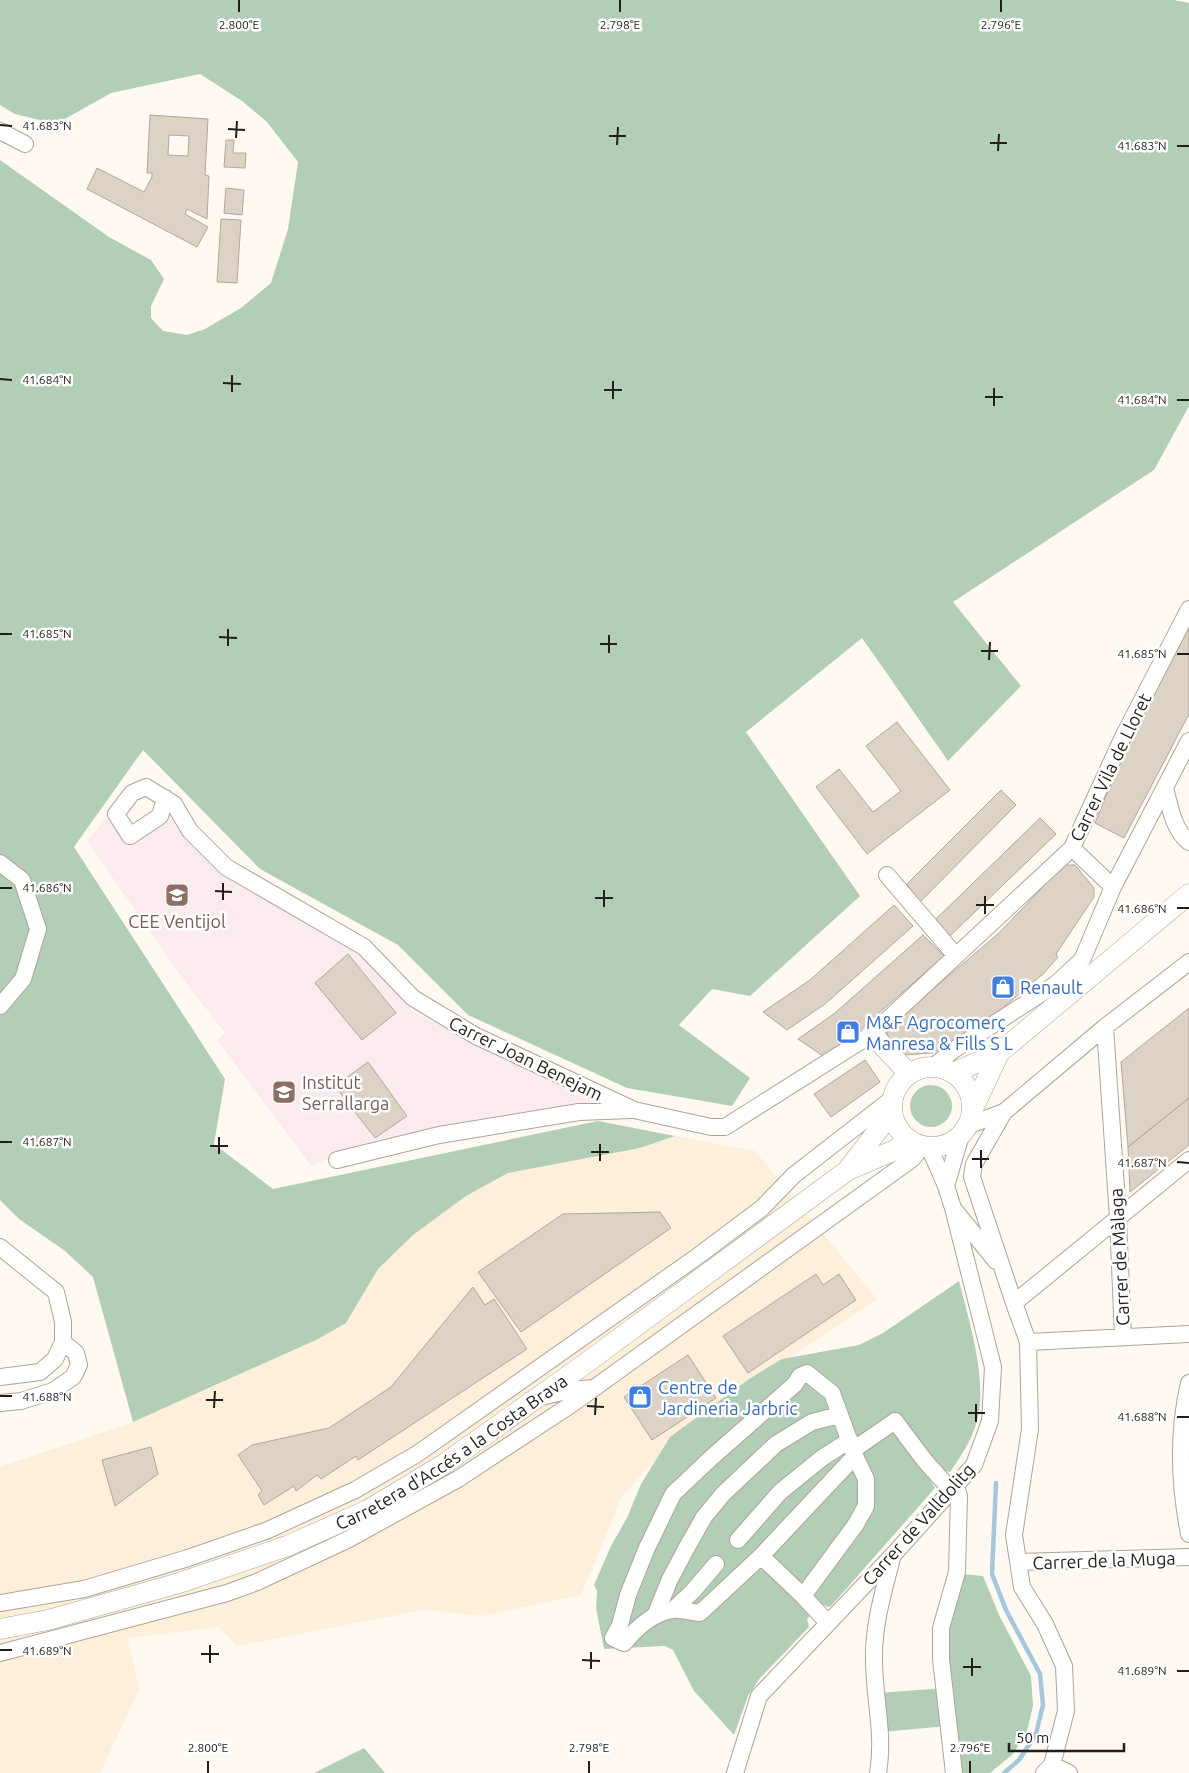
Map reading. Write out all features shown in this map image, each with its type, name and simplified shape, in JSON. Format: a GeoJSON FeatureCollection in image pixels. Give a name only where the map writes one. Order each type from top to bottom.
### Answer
{"type":"FeatureCollection","features":[{"type":"Feature","properties":{"kind":"main road"},"geometry":{"type":"LineString","coordinates":[[953,1073],[999,1053],[1189,894]]}},
{"type":"Feature","properties":{"kind":"main road"},"geometry":{"type":"LineString","coordinates":[[872,1034],[909,1074]]}},
{"type":"Feature","properties":{"kind":"main road"},"geometry":{"type":"LineString","coordinates":[[967,1124],[971,1098],[967,1087],[953,1073],[933,1067],[920,1069],[909,1074],[900,1083],[893,1105],[896,1126],[902,1134],[921,1144],[944,1145],[953,1141],[967,1124],[999,1053]]}},
{"type":"Feature","properties":{"kind":"main road","name":"Carretera d'Accés a la Costa Brava"},"geometry":{"type":"LineString","coordinates":[[848,1170],[893,1105]]}},
{"type":"Feature","properties":{"kind":"main road","name":"Carretera d'Accés a la Costa Brava"},"geometry":{"type":"LineString","coordinates":[[0,1630],[48,1620],[180,1583],[287,1546],[377,1505],[444,1464],[539,1397],[848,1170],[895,1150],[921,1144]]}},
{"type":"Feature","properties":{"kind":"street"},"geometry":{"type":"LineString","coordinates":[[0,131],[25,144]]}},
{"type":"Feature","properties":{"kind":"street","name":"Carrer Vila de Lloret"},"geometry":{"type":"LineString","coordinates":[[725,1127],[872,1034],[1072,848],[1123,737],[1189,609]]}},
{"type":"Feature","properties":{"kind":"street"},"geometry":{"type":"LineString","coordinates":[[933,1067],[952,1051],[1056,984],[1082,960],[1113,887],[1189,741]]}},
{"type":"Feature","properties":{"kind":"street"},"geometry":{"type":"LineString","coordinates":[[1165,788],[1175,822],[1183,838],[1189,842]]}},
{"type":"Feature","properties":{"kind":"street","name":"Carrer Joan Benejam"},"geometry":{"type":"LineString","coordinates":[[165,798],[174,804],[190,831],[226,867],[364,947],[412,998],[476,1036],[634,1110],[712,1127],[725,1127]]}},
{"type":"Feature","properties":{"kind":"street"},"geometry":{"type":"LineString","coordinates":[[1072,848],[1113,887]]}},
{"type":"Feature","properties":{"kind":"street"},"geometry":{"type":"LineString","coordinates":[[0,863],[22,880],[38,928],[23,979],[0,1006]]}},
{"type":"Feature","properties":{"kind":"street"},"geometry":{"type":"LineString","coordinates":[[887,875],[956,956]]}},
{"type":"Feature","properties":{"kind":"street"},"geometry":{"type":"LineString","coordinates":[[1069,1773],[1048,1769],[1066,1712],[1064,1666],[1045,1624],[1022,1587],[1014,1535],[1030,1429],[1028,1342],[972,1177],[974,1164],[1004,1112],[1105,1027],[1189,962]]}},
{"type":"Feature","properties":{"kind":"street","name":"Carrer de Màlaga"},"geometry":{"type":"LineString","coordinates":[[1105,1027],[1118,1218],[1122,1337]]}},
{"type":"Feature","properties":{"kind":"street"},"geometry":{"type":"LineString","coordinates":[[0,1603],[84,1589],[188,1558],[268,1530],[355,1490],[417,1454],[698,1256],[762,1208],[794,1174],[893,1105]]}},
{"type":"Feature","properties":{"kind":"street"},"geometry":{"type":"LineString","coordinates":[[337,1160],[439,1135],[579,1112],[634,1110]]}},
{"type":"Feature","properties":{"kind":"street"},"geometry":{"type":"LineString","coordinates":[[946,1186],[967,1124],[1004,1112]]}},
{"type":"Feature","properties":{"kind":"street"},"geometry":{"type":"LineString","coordinates":[[0,1653],[154,1614],[227,1593],[257,1582],[347,1540],[458,1479],[594,1388],[912,1159],[921,1144]]}},
{"type":"Feature","properties":{"kind":"street","name":"Carrer de Valldolitg"},"geometry":{"type":"LineString","coordinates":[[735,1773],[758,1696],[893,1555],[974,1465],[990,1421],[993,1367],[946,1186],[921,1144]]}},
{"type":"Feature","properties":{"kind":"street"},"geometry":{"type":"LineString","coordinates":[[1014,1303],[1189,1160]]}},
{"type":"Feature","properties":{"kind":"street","name":"Carrer de Valldolitg"},"geometry":{"type":"LineString","coordinates":[[953,1208],[1002,1268]]}},
{"type":"Feature","properties":{"kind":"street"},"geometry":{"type":"LineString","coordinates":[[0,1248],[56,1292],[63,1322],[64,1342],[55,1359],[40,1372],[0,1377]]}},
{"type":"Feature","properties":{"kind":"street"},"geometry":{"type":"LineString","coordinates":[[1028,1342],[1189,1334]]}},
{"type":"Feature","properties":{"kind":"street"},"geometry":{"type":"LineString","coordinates":[[0,1403],[22,1401],[53,1391],[73,1378],[79,1365],[76,1353],[64,1342]]}},
{"type":"Feature","properties":{"kind":"street"},"geometry":{"type":"LineString","coordinates":[[533,1373],[582,1366]]}},
{"type":"Feature","properties":{"kind":"street"},"geometry":{"type":"LineString","coordinates":[[803,1596],[856,1524],[866,1506],[866,1479],[853,1449],[832,1393],[807,1373],[800,1376],[795,1384],[673,1494],[646,1550],[628,1595],[620,1625],[613,1638],[624,1643],[639,1626],[655,1616],[673,1610],[700,1612],[761,1556],[853,1449],[895,1421],[924,1461],[959,1496],[957,1572],[941,1628],[942,1659],[954,1773]]}},
{"type":"Feature","properties":{"kind":"street"},"geometry":{"type":"LineString","coordinates":[[1189,1383],[1182,1410],[1180,1479],[1189,1534]]}},
{"type":"Feature","properties":{"kind":"street"},"geometry":{"type":"LineString","coordinates":[[539,1397],[571,1390],[594,1388]]}},
{"type":"Feature","properties":{"kind":"street"},"geometry":{"type":"LineString","coordinates":[[655,1616],[670,1579],[686,1549],[704,1517],[723,1494],[776,1444],[812,1422],[840,1415]]}},
{"type":"Feature","properties":{"kind":"street"},"geometry":{"type":"LineString","coordinates":[[738,1540],[780,1492],[822,1458],[853,1449]]}},
{"type":"Feature","properties":{"kind":"street"},"geometry":{"type":"LineString","coordinates":[[878,1773],[882,1752],[874,1655],[879,1613],[893,1555]]}},
{"type":"Feature","properties":{"kind":"street"},"geometry":{"type":"LineString","coordinates":[[761,1556],[828,1623]]}},
{"type":"Feature","properties":{"kind":"street","name":"Carrer de la Muga"},"geometry":{"type":"LineString","coordinates":[[1019,1562],[1189,1557]]}},
{"type":"Feature","properties":{"kind":"street"},"geometry":{"type":"LineString","coordinates":[[673,1610],[693,1591],[716,1564]]}},
{"type":"Feature","properties":{"kind":"shaded area"},"geometry":{"type":"Polygon","coordinates":[[[172,810],[222,871],[361,951],[412,1011],[593,1103],[380,1139],[311,1166],[217,1040],[225,1033],[175,968],[87,841],[111,812],[134,843],[172,810]]]}},
{"type":"Feature","properties":{"kind":"shaded area"},"geometry":{"type":"Polygon","coordinates":[[[675,1136],[755,1151],[877,1299],[678,1434],[622,1497],[581,1595],[482,1616],[424,1610],[237,1646],[218,1627],[128,1638],[139,1690],[100,1773],[0,1773],[0,1467],[133,1422],[346,1323],[378,1269],[413,1235],[466,1196],[508,1173],[640,1148],[675,1136]]]}},
{"type":"Feature","properties":{"kind":"green space"},"geometry":{"type":"Polygon","coordinates":[[[0,0],[1174,0],[1189,3],[1189,406],[1154,470],[953,602],[1021,686],[948,761],[862,638],[746,732],[860,896],[750,996],[712,989],[679,1025],[750,1078],[732,1106],[627,1088],[468,1015],[398,945],[260,869],[143,750],[74,847],[225,1079],[214,1144],[273,1189],[598,1121],[675,1136],[640,1148],[508,1173],[466,1196],[413,1235],[378,1269],[346,1323],[318,1339],[133,1422],[93,1277],[65,1251],[19,1219],[0,1200],[0,160],[109,237],[151,260],[164,279],[151,306],[151,318],[163,331],[187,335],[205,329],[241,308],[271,283],[288,229],[298,162],[267,122],[242,101],[200,74],[111,93],[56,124],[15,114],[0,105],[0,0]]]}},
{"type":"Feature","properties":{"kind":"green space"},"geometry":{"type":"Polygon","coordinates":[[[935,1085],[943,1088],[949,1094],[952,1106],[949,1118],[943,1124],[927,1127],[919,1124],[913,1118],[910,1102],[913,1094],[919,1088],[935,1085]]]}},
{"type":"Feature","properties":{"kind":"green space"},"geometry":{"type":"Polygon","coordinates":[[[959,1281],[979,1369],[980,1405],[975,1428],[969,1441],[950,1472],[937,1469],[929,1478],[935,1488],[832,1605],[829,1607],[821,1604],[807,1619],[809,1627],[760,1678],[748,1696],[734,1735],[694,1691],[673,1650],[665,1646],[604,1649],[596,1608],[597,1591],[594,1585],[611,1546],[627,1518],[641,1484],[670,1437],[749,1379],[782,1359],[859,1345],[883,1333],[959,1281]]]}},
{"type":"Feature","properties":{"kind":"green space"},"geometry":{"type":"Polygon","coordinates":[[[960,1574],[983,1576],[999,1615],[1031,1676],[1033,1706],[1027,1731],[1013,1754],[990,1773],[957,1773],[943,1628],[960,1574]]]}},
{"type":"Feature","properties":{"kind":"green space"},"geometry":{"type":"Polygon","coordinates":[[[945,1688],[947,1726],[882,1732],[878,1693],[945,1688]]]}},
{"type":"Feature","properties":{"kind":"green space"},"geometry":{"type":"Polygon","coordinates":[[[364,1748],[385,1773],[314,1773],[364,1748]]]}},
{"type":"Feature","properties":{"kind":"building"},"geometry":{"type":"Polygon","coordinates":[[[150,115],[208,119],[205,175],[209,176],[207,219],[187,209],[185,214],[208,227],[197,247],[87,189],[97,168],[144,192],[152,177],[152,173],[147,173],[150,115]],[[169,135],[168,155],[188,156],[189,136],[169,135]]]}},
{"type":"Feature","properties":{"kind":"building"},"geometry":{"type":"Polygon","coordinates":[[[226,140],[234,140],[233,153],[246,153],[245,168],[224,167],[226,140]]]}},
{"type":"Feature","properties":{"kind":"building"},"geometry":{"type":"Polygon","coordinates":[[[226,188],[244,190],[242,215],[224,213],[226,188]]]}},
{"type":"Feature","properties":{"kind":"building"},"geometry":{"type":"Polygon","coordinates":[[[221,219],[241,220],[237,283],[217,282],[221,219]]]}},
{"type":"Feature","properties":{"kind":"building"},"geometry":{"type":"Polygon","coordinates":[[[1188,628],[1189,714],[1124,838],[1095,823],[1128,741],[1188,628]]]}},
{"type":"Feature","properties":{"kind":"building"},"geometry":{"type":"Polygon","coordinates":[[[897,722],[950,790],[867,854],[816,787],[839,769],[873,812],[901,791],[866,746],[897,722]]]}},
{"type":"Feature","properties":{"kind":"building"},"geometry":{"type":"Polygon","coordinates":[[[1001,790],[1016,805],[919,903],[907,884],[1001,790]]]}},
{"type":"Feature","properties":{"kind":"building"},"geometry":{"type":"Polygon","coordinates":[[[1040,818],[1056,834],[950,936],[935,920],[1040,818]]]}},
{"type":"Feature","properties":{"kind":"building"},"geometry":{"type":"Polygon","coordinates":[[[1064,865],[1075,865],[1094,888],[1094,897],[1056,954],[1058,957],[1043,974],[999,1011],[963,1035],[932,1053],[903,1055],[888,1039],[887,1028],[998,934],[1064,865]]]}},
{"type":"Feature","properties":{"kind":"building"},"geometry":{"type":"Polygon","coordinates":[[[894,905],[913,926],[825,1004],[787,1030],[763,1012],[810,980],[894,905]]]}},
{"type":"Feature","properties":{"kind":"building"},"geometry":{"type":"Polygon","coordinates":[[[923,935],[944,956],[856,1033],[823,1056],[798,1039],[835,1013],[923,935]]]}},
{"type":"Feature","properties":{"kind":"building"},"geometry":{"type":"Polygon","coordinates":[[[348,954],[396,1013],[362,1040],[315,983],[348,954]]]}},
{"type":"Feature","properties":{"kind":"building"},"geometry":{"type":"Polygon","coordinates":[[[1189,1008],[1189,1098],[1128,1147],[1121,1062],[1189,1008]]]}},
{"type":"Feature","properties":{"kind":"building"},"geometry":{"type":"Polygon","coordinates":[[[865,1060],[880,1082],[831,1117],[814,1094],[865,1060]]]}},
{"type":"Feature","properties":{"kind":"building"},"geometry":{"type":"Polygon","coordinates":[[[368,1062],[407,1116],[375,1138],[335,1086],[368,1062]]]}},
{"type":"Feature","properties":{"kind":"building"},"geometry":{"type":"Polygon","coordinates":[[[1189,1098],[1189,1145],[1130,1192],[1128,1147],[1189,1098]]]}},
{"type":"Feature","properties":{"kind":"building"},"geometry":{"type":"Polygon","coordinates":[[[660,1212],[671,1228],[521,1332],[478,1272],[563,1214],[660,1212]]]}},
{"type":"Feature","properties":{"kind":"building"},"geometry":{"type":"Polygon","coordinates":[[[816,1274],[823,1285],[839,1274],[856,1300],[748,1373],[723,1336],[816,1274]]]}},
{"type":"Feature","properties":{"kind":"building"},"geometry":{"type":"Polygon","coordinates":[[[473,1287],[485,1305],[494,1299],[527,1349],[358,1460],[356,1456],[321,1479],[317,1475],[296,1491],[294,1486],[264,1505],[258,1495],[262,1491],[238,1455],[252,1445],[329,1428],[391,1387],[473,1287]]]}},
{"type":"Feature","properties":{"kind":"building"},"geometry":{"type":"Polygon","coordinates":[[[688,1355],[716,1398],[652,1440],[624,1397],[688,1355]]]}},
{"type":"Feature","properties":{"kind":"building"},"geometry":{"type":"Polygon","coordinates":[[[151,1447],[158,1474],[115,1506],[102,1460],[151,1447]]]}},
{"type":"Feature","properties":{"kind":"waterway"},"geometry":{"type":"LineString","coordinates":[[996,1483],[992,1574],[1006,1610],[1040,1674],[1043,1705],[1036,1734],[1019,1760],[1004,1773]]}},
{"type":"Feature","properties":{"kind":"place","name":"CEE Ventijol"},"geometry":{"type":"Point","coordinates":[177,895]}},
{"type":"Feature","properties":{"kind":"place","name":"Renault"},"geometry":{"type":"Point","coordinates":[1003,987]}},
{"type":"Feature","properties":{"kind":"place","name":"M&F Agrocomerç Manresa & Fills S L"},"geometry":{"type":"Point","coordinates":[848,1032]}},
{"type":"Feature","properties":{"kind":"place","name":"Institut Serrallarga"},"geometry":{"type":"Point","coordinates":[284,1092]}},
{"type":"Feature","properties":{"kind":"place","name":"Centre de Jardineria Jarbric"},"geometry":{"type":"Point","coordinates":[640,1397]}}]}
